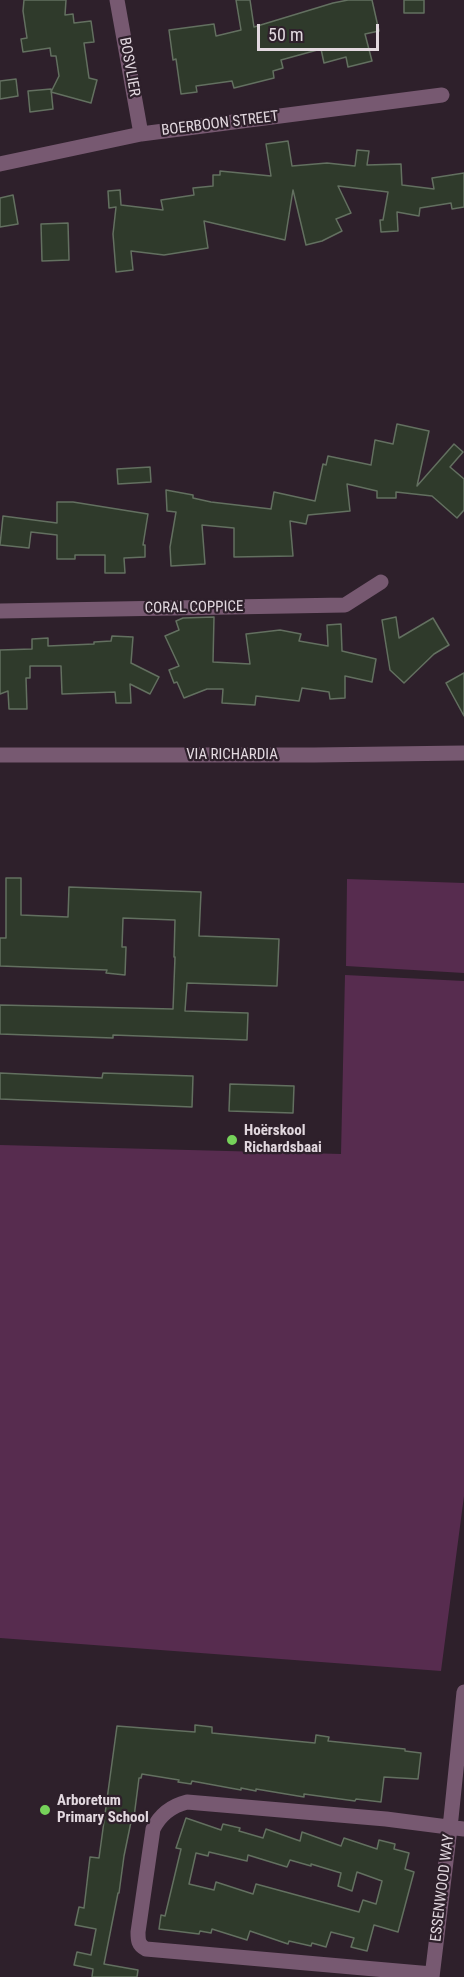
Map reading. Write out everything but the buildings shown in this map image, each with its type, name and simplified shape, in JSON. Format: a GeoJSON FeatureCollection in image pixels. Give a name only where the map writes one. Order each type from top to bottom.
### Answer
{"type":"FeatureCollection","features":[{"type":"Feature","properties":{"kind":"street","name":"BOSVLIER"},"geometry":{"type":"LineString","coordinates":[[117,0],[141,134]]}},
{"type":"Feature","properties":{"kind":"street","name":"BOERBOON STREET"},"geometry":{"type":"LineString","coordinates":[[0,164],[141,134],[442,95]]}},
{"type":"Feature","properties":{"kind":"street","name":"CORAL COPPICE"},"geometry":{"type":"LineString","coordinates":[[0,611],[345,605],[381,582]]}},
{"type":"Feature","properties":{"kind":"street","name":"VIA RICHARDIA"},"geometry":{"type":"LineString","coordinates":[[0,755],[464,753]]}},
{"type":"Feature","properties":{"kind":"street","name":"ESSENWOOD WAY"},"geometry":{"type":"LineString","coordinates":[[432,1975],[457,1828],[464,1692]]}},
{"type":"Feature","properties":{"kind":"street"},"geometry":{"type":"LineString","coordinates":[[432,1975],[153,1951],[141,1946],[138,1932],[153,1830],[157,1821],[178,1804],[200,1803],[457,1828]]}},
{"type":"Feature","properties":{"kind":"shaded area"},"geometry":{"type":"Polygon","coordinates":[[[347,879],[464,883],[464,973],[346,966],[347,879]]]}},
{"type":"Feature","properties":{"kind":"shaded area","name":"Hoërskool Richardsbaai"},"geometry":{"type":"Polygon","coordinates":[[[345,975],[464,981],[464,1496],[441,1671],[0,1638],[0,1145],[341,1154],[345,975]]]}},
{"type":"Feature","properties":{"kind":"place","name":"Hoërskool Richardsbaai"},"geometry":{"type":"Point","coordinates":[232,1140]}},
{"type":"Feature","properties":{"kind":"place","name":"Arboretum Primary School"},"geometry":{"type":"Point","coordinates":[45,1810]}}]}
